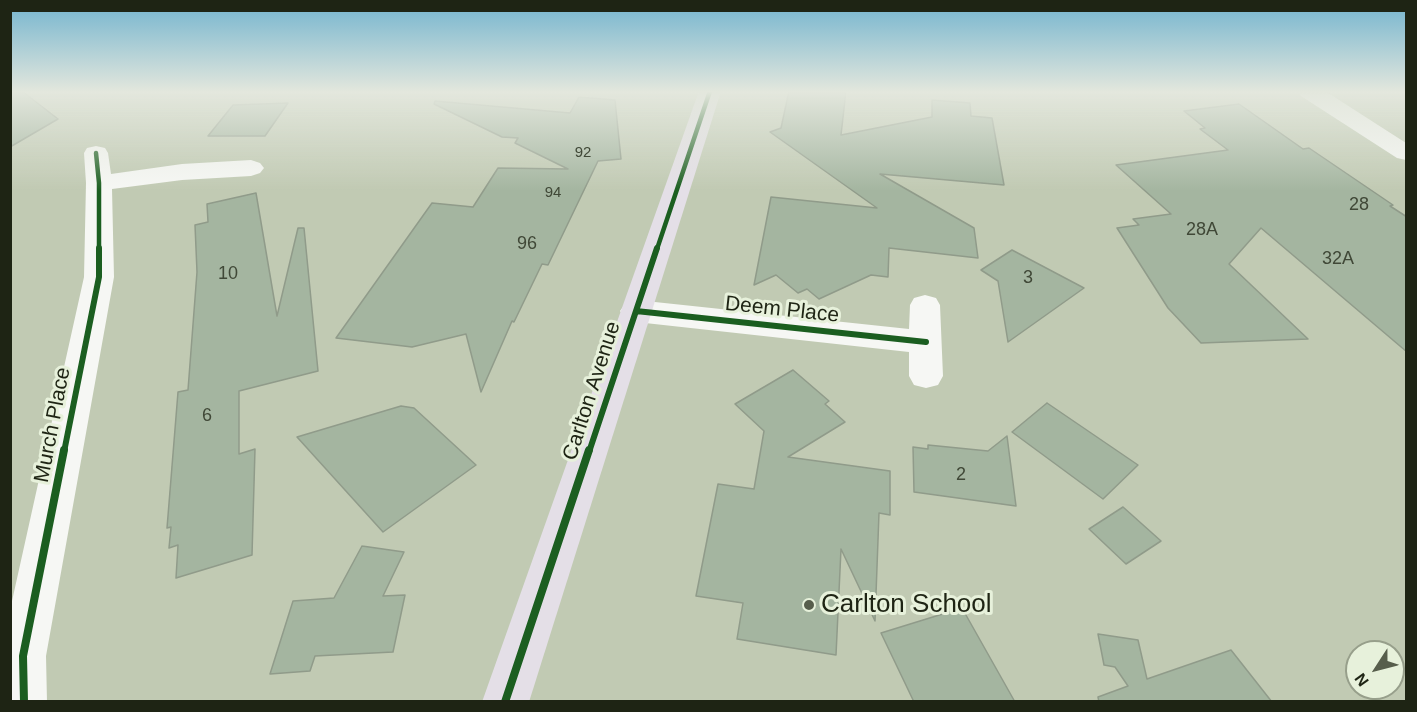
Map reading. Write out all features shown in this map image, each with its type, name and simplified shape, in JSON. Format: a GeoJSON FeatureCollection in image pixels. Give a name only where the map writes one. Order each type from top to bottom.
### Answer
{"type":"FeatureCollection","features":[{"type":"Feature","properties":{"kind":"highway","name":"Carlton Avenue"},"geometry":{"type":"LineString","coordinates":[[505,702],[699,124]]}},
{"type":"Feature","properties":{"kind":"street"},"geometry":{"type":"LineString","coordinates":[[1362,124],[1407,153]]}},
{"type":"Feature","properties":{"kind":"street","name":"Murch Place"},"geometry":{"type":"LineString","coordinates":[[24,702],[23,656],[99,277],[98,168],[182,172],[250,168]]}},
{"type":"Feature","properties":{"kind":"street"},"geometry":{"type":"LineString","coordinates":[[925,305],[926,376]]}},
{"type":"Feature","properties":{"kind":"street","name":"Deem Place"},"geometry":{"type":"LineString","coordinates":[[636,311],[926,342]]}},
{"type":"Feature","properties":{"kind":"building"},"geometry":{"type":"Polygon","coordinates":[[[10,124],[49,124],[10,147],[10,124]]]}},
{"type":"Feature","properties":{"kind":"building"},"geometry":{"type":"Polygon","coordinates":[[[217,124],[273,124],[265,136],[208,136],[217,124]]]}},
{"type":"Feature","properties":{"kind":"building"},"geometry":{"type":"Polygon","coordinates":[[[476,124],[617,124],[621,159],[598,161],[548,265],[542,264],[514,322],[512,321],[481,392],[466,334],[412,347],[336,338],[432,203],[473,207],[498,168],[568,169],[515,143],[518,138],[502,137],[476,124]]]}},
{"type":"Feature","properties":{"kind":"building"},"geometry":{"type":"Polygon","coordinates":[[[782,124],[842,124],[841,135],[895,124],[993,124],[1004,185],[880,174],[974,228],[978,258],[889,248],[888,277],[871,275],[819,299],[807,289],[798,293],[776,275],[754,285],[771,197],[877,208],[770,132],[781,128],[782,124]]]}},
{"type":"Feature","properties":{"kind":"building"},"geometry":{"type":"Polygon","coordinates":[[[1200,124],[1268,124],[1303,149],[1309,148],[1407,217],[1407,352],[1261,228],[1229,264],[1308,339],[1201,343],[1168,308],[1117,228],[1139,225],[1133,219],[1171,214],[1116,165],[1228,150],[1200,129],[1205,128],[1200,124]]]}},
{"type":"Feature","properties":{"kind":"building"},"geometry":{"type":"Polygon","coordinates":[[[256,193],[277,316],[298,228],[304,228],[318,371],[239,391],[239,454],[255,449],[252,555],[176,578],[178,545],[169,548],[171,527],[167,528],[178,392],[188,390],[197,272],[195,225],[208,222],[207,204],[256,193]]]}},
{"type":"Feature","properties":{"kind":"building"},"geometry":{"type":"Polygon","coordinates":[[[1012,250],[1084,288],[1008,342],[998,281],[981,270],[1012,250]]]}},
{"type":"Feature","properties":{"kind":"building"},"geometry":{"type":"Polygon","coordinates":[[[793,370],[829,401],[825,404],[845,422],[788,457],[890,471],[890,515],[879,513],[875,621],[841,549],[836,655],[737,639],[743,603],[696,596],[718,484],[754,489],[764,431],[735,404],[793,370]]]}},
{"type":"Feature","properties":{"kind":"building"},"geometry":{"type":"Polygon","coordinates":[[[1047,403],[1138,465],[1103,499],[1012,432],[1047,403]]]}},
{"type":"Feature","properties":{"kind":"building"},"geometry":{"type":"Polygon","coordinates":[[[401,406],[414,408],[476,465],[383,532],[297,437],[401,406]]]}},
{"type":"Feature","properties":{"kind":"building"},"geometry":{"type":"Polygon","coordinates":[[[1007,436],[1016,506],[914,492],[913,447],[928,449],[928,445],[988,451],[1007,436]]]}},
{"type":"Feature","properties":{"kind":"building"},"geometry":{"type":"Polygon","coordinates":[[[1123,507],[1161,541],[1126,564],[1089,529],[1123,507]]]}},
{"type":"Feature","properties":{"kind":"building"},"geometry":{"type":"Polygon","coordinates":[[[362,546],[404,552],[383,596],[405,595],[393,652],[315,656],[310,671],[270,674],[293,601],[334,598],[362,546]]]}},
{"type":"Feature","properties":{"kind":"building"},"geometry":{"type":"Polygon","coordinates":[[[962,608],[1015,702],[914,702],[881,633],[962,608]]]}},
{"type":"Feature","properties":{"kind":"building"},"geometry":{"type":"Polygon","coordinates":[[[1098,634],[1138,640],[1147,679],[1231,650],[1272,702],[1099,702],[1098,697],[1128,686],[1115,667],[1104,665],[1098,634]]]}},
{"type":"Feature","properties":{"kind":"cycle path"},"geometry":{"type":"LineString","coordinates":[[505,702],[699,124]]}},
{"type":"Feature","properties":{"kind":"cycle path"},"geometry":{"type":"LineString","coordinates":[[24,702],[23,656],[99,277],[99,183],[96,153]]}},
{"type":"Feature","properties":{"kind":"cycle path"},"geometry":{"type":"LineString","coordinates":[[636,311],[926,342]]}},
{"type":"Feature","properties":{"kind":"place","name":"Carlton School"},"geometry":{"type":"Point","coordinates":[809,605]}}]}
